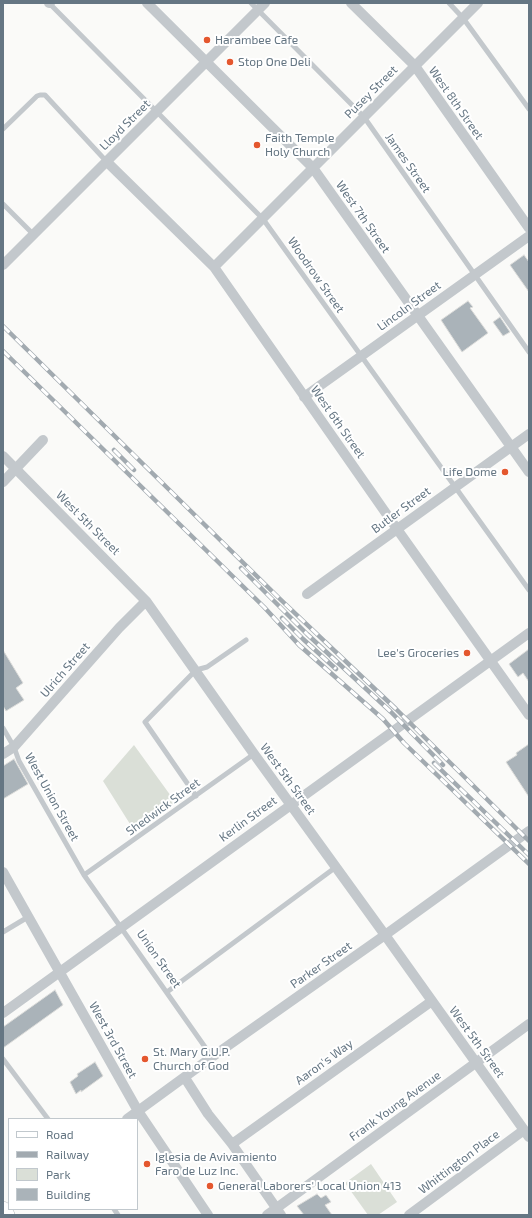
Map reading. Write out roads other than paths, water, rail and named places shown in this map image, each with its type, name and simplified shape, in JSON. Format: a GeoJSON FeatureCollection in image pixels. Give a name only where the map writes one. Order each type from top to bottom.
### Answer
{"type":"FeatureCollection","features":[{"type":"Feature","properties":{"kind":"main road"},"geometry":{"type":"LineString","coordinates":[[3,1208],[8,1215]]}},
{"type":"Feature","properties":{"kind":"street","name":"West 7th Street"},"geometry":{"type":"LineString","coordinates":[[147,3],[313,168],[529,472]]}},
{"type":"Feature","properties":{"kind":"street","name":"West 8th Street"},"geometry":{"type":"LineString","coordinates":[[351,3],[415,66],[529,228]]}},
{"type":"Feature","properties":{"kind":"street","name":"Pusey Street"},"geometry":{"type":"LineString","coordinates":[[214,267],[478,3]]}},
{"type":"Feature","properties":{"kind":"street","name":"Lloyd Street"},"geometry":{"type":"LineString","coordinates":[[3,265],[157,112],[206,62],[258,5]]}},
{"type":"Feature","properties":{"kind":"street","name":"West 6th Street"},"geometry":{"type":"LineString","coordinates":[[107,162],[214,267],[529,715]]}},
{"type":"Feature","properties":{"kind":"street","name":"Lincoln Street"},"geometry":{"type":"LineString","coordinates":[[304,397],[529,236]]}},
{"type":"Feature","properties":{"kind":"street","name":"Butler Street"},"geometry":{"type":"LineString","coordinates":[[307,594],[529,434]]}},
{"type":"Feature","properties":{"kind":"street"},"geometry":{"type":"LineString","coordinates":[[3,482],[43,440]]}},
{"type":"Feature","properties":{"kind":"street","name":"West 5th Street"},"geometry":{"type":"LineString","coordinates":[[3,456],[146,601],[527,1134]]}},
{"type":"Feature","properties":{"kind":"street","name":"Ulrich Street"},"geometry":{"type":"LineString","coordinates":[[3,754],[14,747],[114,634],[146,601]]}},
{"type":"Feature","properties":{"kind":"street","name":"Kerlin Street"},"geometry":{"type":"LineString","coordinates":[[3,1013],[529,633]]}},
{"type":"Feature","properties":{"kind":"street","name":"Parker Street"},"geometry":{"type":"LineString","coordinates":[[128,1118],[212,1057],[386,936],[529,831]]}},
{"type":"Feature","properties":{"kind":"street","name":"West 3rd Street"},"geometry":{"type":"LineString","coordinates":[[3,872],[138,1111],[208,1215]]}},
{"type":"Feature","properties":{"kind":"street","name":"Aaron's Way"},"geometry":{"type":"LineString","coordinates":[[232,1144],[432,1001]]}},
{"type":"Feature","properties":{"kind":"street","name":"Frank Young Avenue"},"geometry":{"type":"LineString","coordinates":[[267,1215],[278,1212],[529,1024]]}},
{"type":"Feature","properties":{"kind":"street"},"geometry":{"type":"LineString","coordinates":[[185,1078],[208,1114],[232,1144],[278,1212]]}},
{"type":"Feature","properties":{"kind":"street","name":"Whittington Place"},"geometry":{"type":"LineString","coordinates":[[409,1215],[527,1134]]}},
{"type":"Feature","properties":{"kind":"lane","name":"Woodrow Street"},"geometry":{"type":"LineString","coordinates":[[49,3],[263,219],[529,590]]}},
{"type":"Feature","properties":{"kind":"lane"},"geometry":{"type":"LineString","coordinates":[[449,3],[463,18],[529,109]]}},
{"type":"Feature","properties":{"kind":"lane","name":"James Street"},"geometry":{"type":"LineString","coordinates":[[258,5],[364,117],[529,352]]}},
{"type":"Feature","properties":{"kind":"lane"},"geometry":{"type":"LineString","coordinates":[[3,129],[37,96],[45,95],[107,162]]}},
{"type":"Feature","properties":{"kind":"lane"},"geometry":{"type":"LineString","coordinates":[[3,204],[34,234]]}},
{"type":"Feature","properties":{"kind":"lane"},"geometry":{"type":"LineString","coordinates":[[196,796],[145,722],[196,670],[207,667],[246,640]]}},
{"type":"Feature","properties":{"kind":"lane","name":"West Union Street"},"geometry":{"type":"LineString","coordinates":[[3,728],[14,747],[19,761],[84,875]]}},
{"type":"Feature","properties":{"kind":"lane","name":"Shedwick Street"},"geometry":{"type":"LineString","coordinates":[[84,875],[254,754]]}},
{"type":"Feature","properties":{"kind":"lane"},"geometry":{"type":"LineString","coordinates":[[167,992],[336,867]]}},
{"type":"Feature","properties":{"kind":"lane","name":"Union Street"},"geometry":{"type":"LineString","coordinates":[[84,875],[212,1057]]}},
{"type":"Feature","properties":{"kind":"lane"},"geometry":{"type":"LineString","coordinates":[[3,932],[28,917]]}},
{"type":"Feature","properties":{"kind":"lane"},"geometry":{"type":"LineString","coordinates":[[3,1059],[47,1118]]}},
{"type":"Feature","properties":{"kind":"railway"},"geometry":{"type":"LineString","coordinates":[[3,326],[280,599],[396,709],[529,841]]}},
{"type":"Feature","properties":{"kind":"railway"},"geometry":{"type":"LineString","coordinates":[[3,351],[264,607],[299,645],[383,719],[404,743],[529,864]]}},
{"type":"Feature","properties":{"kind":"railway"},"geometry":{"type":"LineString","coordinates":[[114,450],[134,470]]}},
{"type":"Feature","properties":{"kind":"railway"},"geometry":{"type":"LineString","coordinates":[[241,568],[307,634],[391,712],[443,765]]}},
{"type":"Feature","properties":{"kind":"railway"},"geometry":{"type":"LineString","coordinates":[[282,618],[336,669]]}},
{"type":"Feature","properties":{"kind":"railway"},"geometry":{"type":"LineString","coordinates":[[434,763],[529,855]]}},
{"type":"Feature","properties":{"kind":"place","name":"Harambee Cafe"},"geometry":{"type":"Point","coordinates":[207,40]}},
{"type":"Feature","properties":{"kind":"place","name":"Stop One Deli"},"geometry":{"type":"Point","coordinates":[230,62]}},
{"type":"Feature","properties":{"kind":"place","name":"Faith Temple Holy Church"},"geometry":{"type":"Point","coordinates":[257,145]}},
{"type":"Feature","properties":{"kind":"place","name":"Life Dome"},"geometry":{"type":"Point","coordinates":[505,472]}},
{"type":"Feature","properties":{"kind":"place","name":"Lee's Groceries"},"geometry":{"type":"Point","coordinates":[467,653]}},
{"type":"Feature","properties":{"kind":"place","name":"St. Mary G.U.P. Church of God"},"geometry":{"type":"Point","coordinates":[145,1059]}},
{"type":"Feature","properties":{"kind":"place","name":"Iglesia de Avivamiento Faro de Luz Inc."},"geometry":{"type":"Point","coordinates":[147,1164]}},
{"type":"Feature","properties":{"kind":"place","name":"General Laborers' Local Union 413"},"geometry":{"type":"Point","coordinates":[210,1186]}}]}
